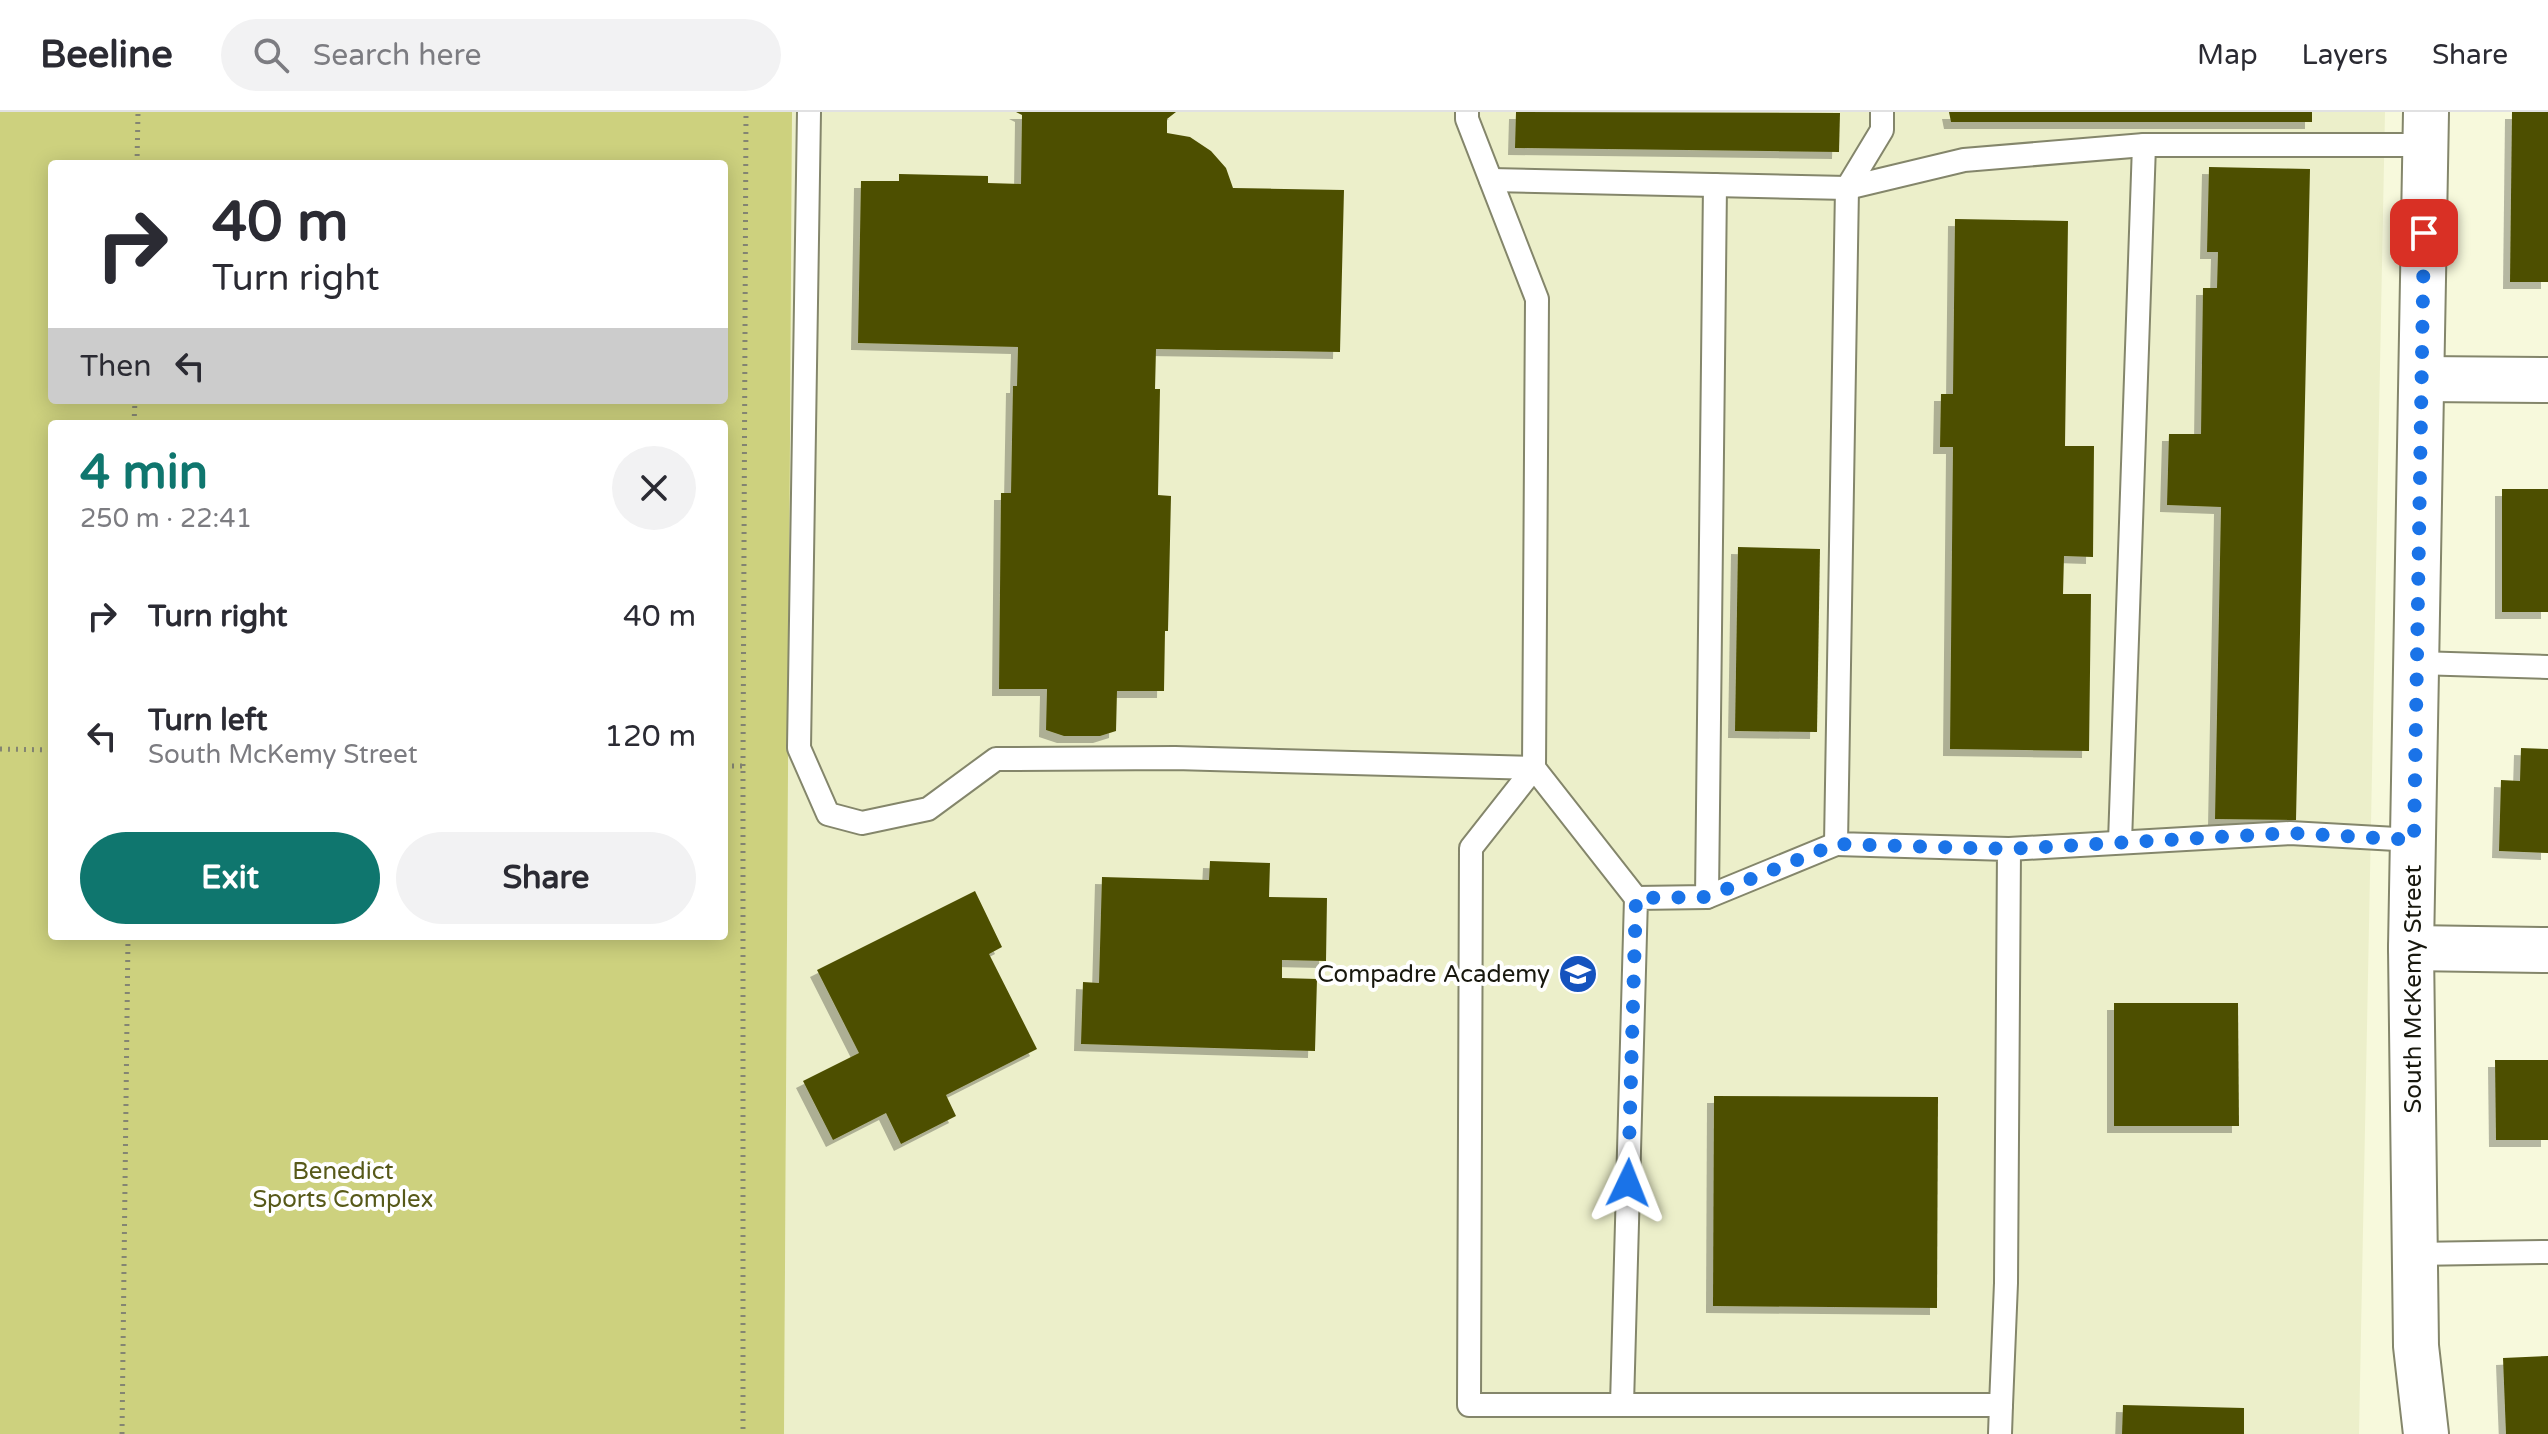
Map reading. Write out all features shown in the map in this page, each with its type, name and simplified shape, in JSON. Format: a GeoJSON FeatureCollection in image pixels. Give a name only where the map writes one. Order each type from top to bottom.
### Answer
{"type":"FeatureCollection","features":[{"type":"Feature","properties":{"kind":"street","name":"South McKemy Street"},"geometry":{"type":"LineString","coordinates":[[2426,128],[2411,948],[2413,1254],[2416,1346],[2426,1434]]}},
{"type":"Feature","properties":{"kind":"street"},"geometry":{"type":"LineString","coordinates":[[2422,379],[2548,380]]}},
{"type":"Feature","properties":{"kind":"street"},"geometry":{"type":"LineString","coordinates":[[2411,948],[2548,950]]}},
{"type":"Feature","properties":{"kind":"lane"},"geometry":{"type":"LineString","coordinates":[[809,112],[799,748],[828,814],[862,823],[928,809],[996,759],[1175,758],[1534,768]]}},
{"type":"Feature","properties":{"kind":"lane"},"geometry":{"type":"LineString","coordinates":[[1467,112],[1467,119],[1537,299],[1534,768],[1471,848],[1469,1405],[2001,1405]]}},
{"type":"Feature","properties":{"kind":"lane"},"geometry":{"type":"LineString","coordinates":[[1836,844],[1847,188],[1882,130],[1882,112]]}},
{"type":"Feature","properties":{"kind":"lane"},"geometry":{"type":"LineString","coordinates":[[1491,180],[1847,188],[1964,160],[2144,145],[2426,128]]}},
{"type":"Feature","properties":{"kind":"lane"},"geometry":{"type":"LineString","coordinates":[[2120,842],[2144,145]]}},
{"type":"Feature","properties":{"kind":"lane"},"geometry":{"type":"LineString","coordinates":[[1707,897],[1715,185]]}},
{"type":"Feature","properties":{"kind":"lane"},"geometry":{"type":"LineString","coordinates":[[2417,663],[2548,667]]}},
{"type":"Feature","properties":{"kind":"lane"},"geometry":{"type":"LineString","coordinates":[[1534,768],[1636,898],[1622,1404]]}},
{"type":"Feature","properties":{"kind":"lane"},"geometry":{"type":"LineString","coordinates":[[1636,898],[1707,897],[1836,844],[2009,849],[2290,833],[2414,840]]}},
{"type":"Feature","properties":{"kind":"lane"},"geometry":{"type":"LineString","coordinates":[[2000,1434],[2006,1283],[2009,849]]}},
{"type":"Feature","properties":{"kind":"lane"},"geometry":{"type":"LineString","coordinates":[[2413,1254],[2548,1252]]}},
{"type":"Feature","properties":{"kind":"path"},"geometry":{"type":"LineString","coordinates":[[137,160],[138,112]]}},
{"type":"Feature","properties":{"kind":"path"},"geometry":{"type":"LineString","coordinates":[[743,1434],[746,112]]}},
{"type":"Feature","properties":{"kind":"path"},"geometry":{"type":"LineString","coordinates":[[0,749],[48,750]]}},
{"type":"Feature","properties":{"kind":"path"},"geometry":{"type":"LineString","coordinates":[[728,766],[743,766]]}},
{"type":"Feature","properties":{"kind":"path"},"geometry":{"type":"LineString","coordinates":[[122,1434],[128,940]]}},
{"type":"Feature","properties":{"kind":"shaded area","name":"Compadre Academy"},"geometry":{"type":"Polygon","coordinates":[[[792,112],[2385,112],[2359,1434],[784,1434],[792,112]]]}},
{"type":"Feature","properties":{"kind":"green space","name":"Benedict Sports Complex"},"geometry":{"type":"Polygon","coordinates":[[[0,112],[792,112],[784,1434],[0,1434],[0,112]]]}},
{"type":"Feature","properties":{"kind":"building"},"geometry":{"type":"Polygon","coordinates":[[[1016,112],[1176,112],[1167,119],[1167,133],[1190,137],[1211,151],[1226,168],[1233,188],[1344,190],[1340,352],[1156,349],[1155,389],[1160,389],[1158,495],[1171,496],[1164,691],[1117,691],[1116,731],[1100,736],[1064,736],[1046,730],[1047,689],[999,689],[1001,493],[1011,493],[1013,386],[1017,386],[1018,347],[858,343],[861,181],[899,181],[899,174],[988,176],[988,183],[1021,184],[1022,115],[1016,112]]]}},
{"type":"Feature","properties":{"kind":"building"},"geometry":{"type":"Polygon","coordinates":[[[1516,112],[1840,113],[1839,152],[1515,148],[1516,112]]]}},
{"type":"Feature","properties":{"kind":"building"},"geometry":{"type":"Polygon","coordinates":[[[1949,112],[2312,112],[2312,122],[1951,122],[1949,112]]]}},
{"type":"Feature","properties":{"kind":"building"},"geometry":{"type":"Polygon","coordinates":[[[2512,112],[2548,112],[2548,282],[2510,282],[2512,112]]]}},
{"type":"Feature","properties":{"kind":"building"},"geometry":{"type":"Polygon","coordinates":[[[2209,167],[2310,169],[2296,820],[2215,819],[2221,507],[2167,505],[2169,434],[2201,434],[2203,288],[2217,288],[2218,252],[2207,252],[2209,167]]]}},
{"type":"Feature","properties":{"kind":"building"},"geometry":{"type":"Polygon","coordinates":[[[1955,219],[2068,221],[2065,446],[2094,446],[2093,557],[2064,556],[2063,594],[2091,594],[2089,751],[1950,749],[1953,447],[1940,447],[1941,394],[1953,394],[1955,219]]]}},
{"type":"Feature","properties":{"kind":"building"},"geometry":{"type":"Polygon","coordinates":[[[2502,489],[2548,489],[2548,612],[2502,612],[2502,489]]]}},
{"type":"Feature","properties":{"kind":"building"},"geometry":{"type":"Polygon","coordinates":[[[1738,547],[1820,549],[1817,732],[1735,731],[1738,547]]]}},
{"type":"Feature","properties":{"kind":"building"},"geometry":{"type":"Polygon","coordinates":[[[2521,748],[2548,749],[2548,853],[2499,851],[2501,780],[2520,781],[2521,748]]]}},
{"type":"Feature","properties":{"kind":"building"},"geometry":{"type":"Polygon","coordinates":[[[1210,861],[1270,863],[1269,897],[1327,898],[1326,961],[1282,960],[1282,978],[1317,979],[1315,1051],[1081,1044],[1083,982],[1099,983],[1102,877],[1209,880],[1210,861]]]}},
{"type":"Feature","properties":{"kind":"building"},"geometry":{"type":"Polygon","coordinates":[[[975,891],[1002,947],[989,954],[1037,1049],[946,1095],[956,1116],[901,1144],[886,1113],[833,1140],[803,1081],[859,1053],[817,970],[975,891]]]}},
{"type":"Feature","properties":{"kind":"building"},"geometry":{"type":"Polygon","coordinates":[[[2114,1003],[2238,1003],[2239,1126],[2114,1126],[2114,1003]]]}},
{"type":"Feature","properties":{"kind":"building"},"geometry":{"type":"Polygon","coordinates":[[[2495,1060],[2548,1060],[2548,1140],[2496,1140],[2495,1060]]]}},
{"type":"Feature","properties":{"kind":"building"},"geometry":{"type":"Polygon","coordinates":[[[1714,1096],[1938,1097],[1937,1308],[1713,1306],[1714,1096]]]}},
{"type":"Feature","properties":{"kind":"building"},"geometry":{"type":"Polygon","coordinates":[[[2548,1356],[2548,1434],[2506,1434],[2503,1358],[2548,1356]]]}},
{"type":"Feature","properties":{"kind":"building"},"geometry":{"type":"Polygon","coordinates":[[[2123,1405],[2244,1408],[2244,1434],[2122,1434],[2123,1405]]]}},
{"type":"Feature","properties":{"kind":"place","name":"Compadre Academy"},"geometry":{"type":"Point","coordinates":[1578,974]}},
{"type":"Feature","properties":{"kind":"route"},"geometry":{"type":"LineString","coordinates":[[1628,1183],[1636,898],[1707,897],[1836,844],[2009,849],[2290,833],[2414,840],[2424,233]]}}]}
